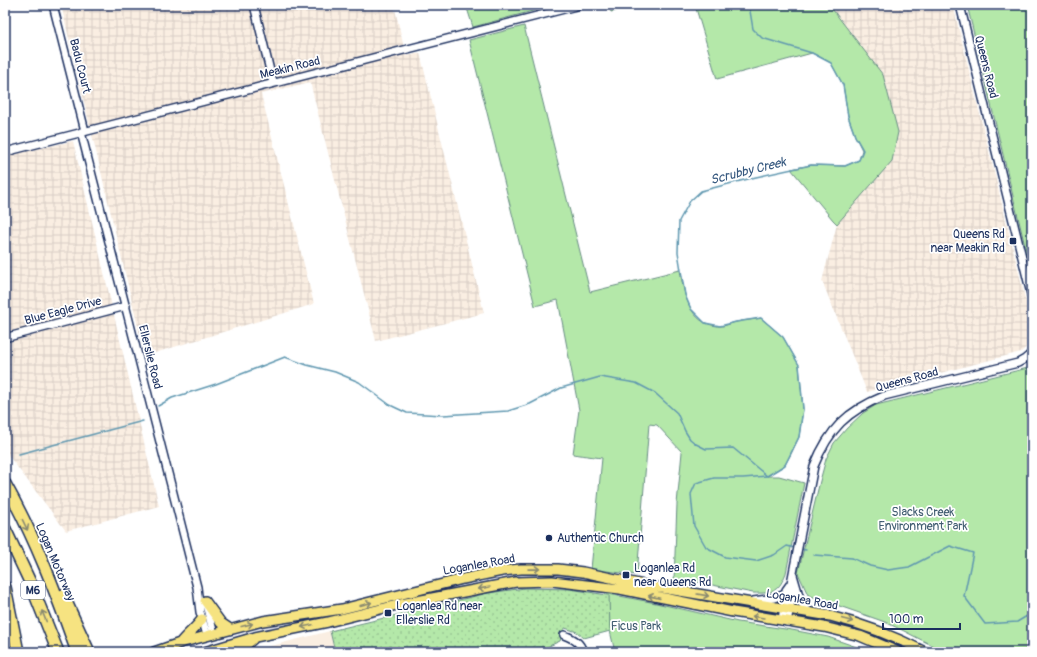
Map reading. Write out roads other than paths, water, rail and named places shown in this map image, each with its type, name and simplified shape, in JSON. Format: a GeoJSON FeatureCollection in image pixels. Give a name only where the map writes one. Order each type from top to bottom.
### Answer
{"type":"FeatureCollection","features":[{"type":"Feature","properties":{"kind":"highway","name":"Logan Motorway"},"geometry":{"type":"LineString","coordinates":[[5,484],[29,532],[77,652]]}},
{"type":"Feature","properties":{"kind":"highway","name":"M6"},"geometry":{"type":"LineString","coordinates":[[5,529],[30,582],[58,652]]}},
{"type":"Feature","properties":{"kind":"highway"},"geometry":{"type":"LineString","coordinates":[[40,559],[54,577],[89,652]]}},
{"type":"Feature","properties":{"kind":"highway"},"geometry":{"type":"LineString","coordinates":[[5,587],[18,652]]}},
{"type":"Feature","properties":{"kind":"main road","name":"Loganlea Road"},"geometry":{"type":"LineString","coordinates":[[154,652],[211,634],[263,621],[349,608],[483,574],[521,569],[583,572],[644,585],[809,612],[866,626],[906,642],[925,652]]}},
{"type":"Feature","properties":{"kind":"main road","name":"Loganlea Road"},"geometry":{"type":"LineString","coordinates":[[213,651],[255,637],[462,592],[516,582],[552,581],[608,587],[733,612],[843,631],[881,644],[898,652]]}},
{"type":"Feature","properties":{"kind":"main road"},"geometry":{"type":"LineString","coordinates":[[205,601],[221,623],[230,630]]}},
{"type":"Feature","properties":{"kind":"main road"},"geometry":{"type":"LineString","coordinates":[[180,643],[202,619]]}},
{"type":"Feature","properties":{"kind":"main road"},"geometry":{"type":"LineString","coordinates":[[211,634],[213,651]]}},
{"type":"Feature","properties":{"kind":"main road"},"geometry":{"type":"LineString","coordinates":[[238,652],[255,637]]}},
{"type":"Feature","properties":{"kind":"street","name":"Badu Court"},"geometry":{"type":"LineString","coordinates":[[53,5],[83,132]]}},
{"type":"Feature","properties":{"kind":"street"},"geometry":{"type":"LineString","coordinates":[[254,5],[273,83]]}},
{"type":"Feature","properties":{"kind":"street","name":"Meakin Road"},"geometry":{"type":"LineString","coordinates":[[5,152],[580,5]]}},
{"type":"Feature","properties":{"kind":"street","name":"Queens Road"},"geometry":{"type":"LineString","coordinates":[[960,5],[1032,298]]}},
{"type":"Feature","properties":{"kind":"street","name":"Ellerslie Road"},"geometry":{"type":"LineString","coordinates":[[83,132],[197,587],[202,619],[211,634]]}},
{"type":"Feature","properties":{"kind":"street","name":"Blue Eagle Drive"},"geometry":{"type":"LineString","coordinates":[[5,336],[126,306]]}},
{"type":"Feature","properties":{"kind":"street","name":"Queens Road"},"geometry":{"type":"LineString","coordinates":[[787,609],[786,590],[791,583],[814,466],[820,451],[829,436],[840,423],[867,403],[884,396],[1018,363],[1032,353]]}},
{"type":"Feature","properties":{"kind":"street"},"geometry":{"type":"LineString","coordinates":[[793,573],[801,602],[809,612]]}},
{"type":"Feature","properties":{"kind":"street","name":"Queens Road"},"geometry":{"type":"LineString","coordinates":[[785,621],[793,591],[791,583]]}},
{"type":"Feature","properties":{"kind":"street","name":"Ellerslie Road"},"geometry":{"type":"LineString","coordinates":[[197,587],[205,601],[211,634]]}},
{"type":"Feature","properties":{"kind":"street"},"geometry":{"type":"LineString","coordinates":[[743,602],[786,594]]}},
{"type":"Feature","properties":{"kind":"street"},"geometry":{"type":"LineString","coordinates":[[564,635],[579,643],[583,652]]}},
{"type":"Feature","properties":{"kind":"waterway","name":"Scrubby Creek"},"geometry":{"type":"LineString","coordinates":[[749,5],[753,29],[762,38],[812,53],[831,63],[843,85],[848,116],[855,136],[863,150],[859,160],[845,166],[811,165],[701,191],[690,201],[679,221],[678,252],[685,295],[691,309],[705,323],[720,326],[761,318],[783,337],[799,365],[803,409],[799,437],[785,465],[767,476],[714,478],[696,483],[691,494],[694,526],[706,547],[725,557],[756,561],[774,555],[787,546],[795,548]]}},
{"type":"Feature","properties":{"kind":"waterway"},"geometry":{"type":"LineString","coordinates":[[158,406],[172,398],[216,384],[285,357],[307,365],[335,372],[359,382],[390,405],[407,413],[443,415],[508,411],[530,404],[561,388],[600,377],[636,383],[655,393],[677,413],[685,431],[690,439],[696,444],[706,449],[733,448],[767,476]]}},
{"type":"Feature","properties":{"kind":"waterway"},"geometry":{"type":"LineString","coordinates":[[19,454],[143,421]]}},
{"type":"Feature","properties":{"kind":"waterway","name":"Scrubby Creek"},"geometry":{"type":"LineString","coordinates":[[814,555],[852,558],[870,566],[888,570],[909,567],[950,546],[973,553],[964,596],[985,624],[1017,622],[1032,613]]}},
{"type":"Feature","properties":{"kind":"waterway","name":"Scrubby Creek"},"geometry":{"type":"LineString","coordinates":[[800,549],[806,550]]}},
{"type":"Feature","properties":{"kind":"place","name":"Queens Rd near Meakin Rd"},"geometry":{"type":"Point","coordinates":[1013,241]}},
{"type":"Feature","properties":{"kind":"place","name":"Authentic Church"},"geometry":{"type":"Point","coordinates":[549,538]}},
{"type":"Feature","properties":{"kind":"place","name":"Loganlea Rd near Queens Rd"},"geometry":{"type":"Point","coordinates":[626,575]}},
{"type":"Feature","properties":{"kind":"place","name":"Loganlea Rd near Ellerslie Rd"},"geometry":{"type":"Point","coordinates":[388,613]}},
{"type":"Feature","properties":{"kind":"park label","name":"Slacks Creek Environment Park"},"geometry":{"type":"Point","coordinates":[923,519]}},
{"type":"Feature","properties":{"kind":"park label","name":"Ficus Park"},"geometry":{"type":"Point","coordinates":[636,626]}}]}
